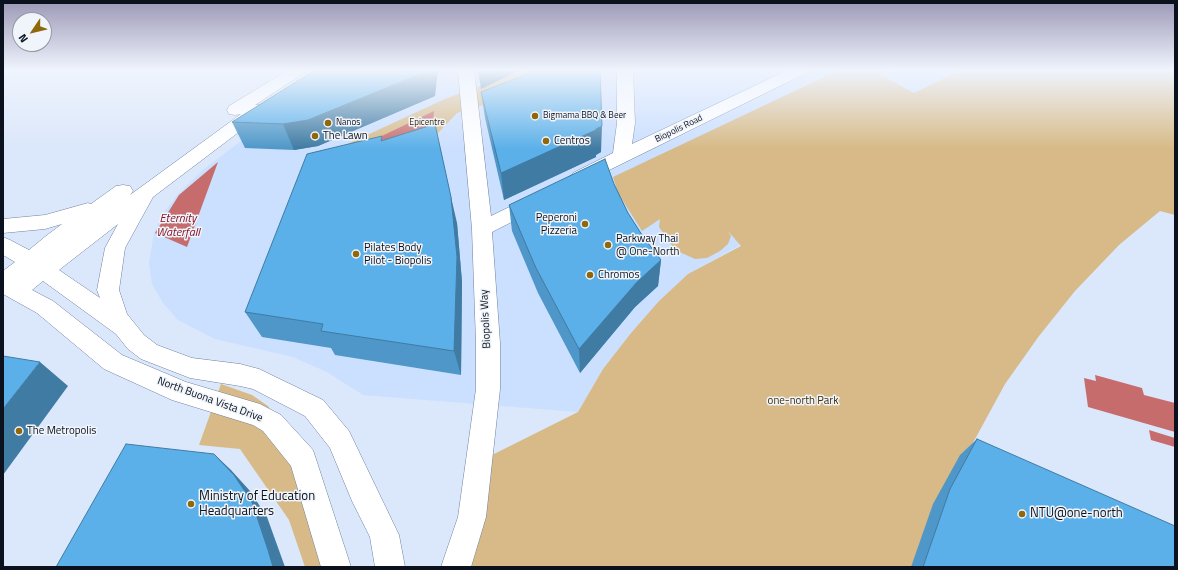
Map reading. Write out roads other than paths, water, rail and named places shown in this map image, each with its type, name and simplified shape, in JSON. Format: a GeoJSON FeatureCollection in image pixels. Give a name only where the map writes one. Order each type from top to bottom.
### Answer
{"type":"FeatureCollection","features":[{"type":"Feature","properties":{"kind":"street","name":"North Buona Vista Drive"},"geometry":{"type":"LineString","coordinates":[[38,265],[53,241],[105,205],[178,150],[263,97]]}},
{"type":"Feature","properties":{"kind":"street","name":"North Buona Vista Drive"},"geometry":{"type":"LineString","coordinates":[[275,97],[147,191],[7,285],[45,307],[113,362],[181,392],[260,416],[272,423],[303,459],[336,567]]}},
{"type":"Feature","properties":{"kind":"street","name":"Biopolis Way"},"geometry":{"type":"LineString","coordinates":[[456,567],[472,517],[488,388],[488,343],[482,229],[469,97]]}},
{"type":"Feature","properties":{"kind":"street"},"geometry":{"type":"LineString","coordinates":[[622,156],[626,123],[626,97]]}},
{"type":"Feature","properties":{"kind":"street","name":"Biopolis Road"},"geometry":{"type":"LineString","coordinates":[[482,229],[622,156],[745,97]]}},
{"type":"Feature","properties":{"kind":"street"},"geometry":{"type":"LineString","coordinates":[[626,123],[638,129],[677,130]]}},
{"type":"Feature","properties":{"kind":"street","name":"North Buona Vista Drive"},"geometry":{"type":"LineString","coordinates":[[147,191],[115,248],[108,290],[117,318],[136,342],[149,352],[190,368],[240,375],[259,380],[314,408],[340,440],[362,491],[384,535],[390,567]]}},
{"type":"Feature","properties":{"kind":"street"},"geometry":{"type":"LineString","coordinates":[[3,226],[45,222],[105,205]]}},
{"type":"Feature","properties":{"kind":"street"},"geometry":{"type":"LineString","coordinates":[[3,245],[38,265]]}},
{"type":"Feature","properties":{"kind":"street","name":"North Buona Vista Drive"},"geometry":{"type":"LineString","coordinates":[[38,265],[126,330]]}},
{"type":"Feature","properties":{"kind":"water"},"geometry":{"type":"Polygon","coordinates":[[[434,111],[432,132],[338,157],[434,111]]]}},
{"type":"Feature","properties":{"kind":"water","name":"Eternity Waterfall"},"geometry":{"type":"Polygon","coordinates":[[[218,162],[187,247],[155,233],[179,195],[218,162]]]}},
{"type":"Feature","properties":{"kind":"water"},"geometry":{"type":"Polygon","coordinates":[[[1095,375],[1142,388],[1144,395],[1175,403],[1175,432],[1088,407],[1084,378],[1096,381],[1095,375]]]}},
{"type":"Feature","properties":{"kind":"water"},"geometry":{"type":"Polygon","coordinates":[[[1149,430],[1175,438],[1175,447],[1151,440],[1149,430]]]}},
{"type":"Feature","properties":{"kind":"place","name":"Bigmama BBQ & Beer"},"geometry":{"type":"Point","coordinates":[535,116]}},
{"type":"Feature","properties":{"kind":"place","name":"Nanos"},"geometry":{"type":"Point","coordinates":[328,123]}},
{"type":"Feature","properties":{"kind":"place","name":"The Lawn"},"geometry":{"type":"Point","coordinates":[315,136]}},
{"type":"Feature","properties":{"kind":"place","name":"Centros"},"geometry":{"type":"Point","coordinates":[546,141]}},
{"type":"Feature","properties":{"kind":"place","name":"Peperoni Pizzeria"},"geometry":{"type":"Point","coordinates":[585,224]}},
{"type":"Feature","properties":{"kind":"place","name":"Parkway Thai @ One-North"},"geometry":{"type":"Point","coordinates":[608,245]}},
{"type":"Feature","properties":{"kind":"place","name":"Pilates Body Pilot - Biopolis"},"geometry":{"type":"Point","coordinates":[356,254]}},
{"type":"Feature","properties":{"kind":"place","name":"Chromos"},"geometry":{"type":"Point","coordinates":[590,275]}},
{"type":"Feature","properties":{"kind":"place","name":"The Metropolis"},"geometry":{"type":"Point","coordinates":[19,431]}},
{"type":"Feature","properties":{"kind":"place","name":"Ministry of Education Headquarters"},"geometry":{"type":"Point","coordinates":[191,504]}},
{"type":"Feature","properties":{"kind":"place","name":"NTU@one-north"},"geometry":{"type":"Point","coordinates":[1022,514]}},
{"type":"Feature","properties":{"kind":"park label","name":"Epicentre"},"geometry":{"type":"Point","coordinates":[427,123]}},
{"type":"Feature","properties":{"kind":"park label","name":"one-north Park"},"geometry":{"type":"Point","coordinates":[803,401]}}]}
